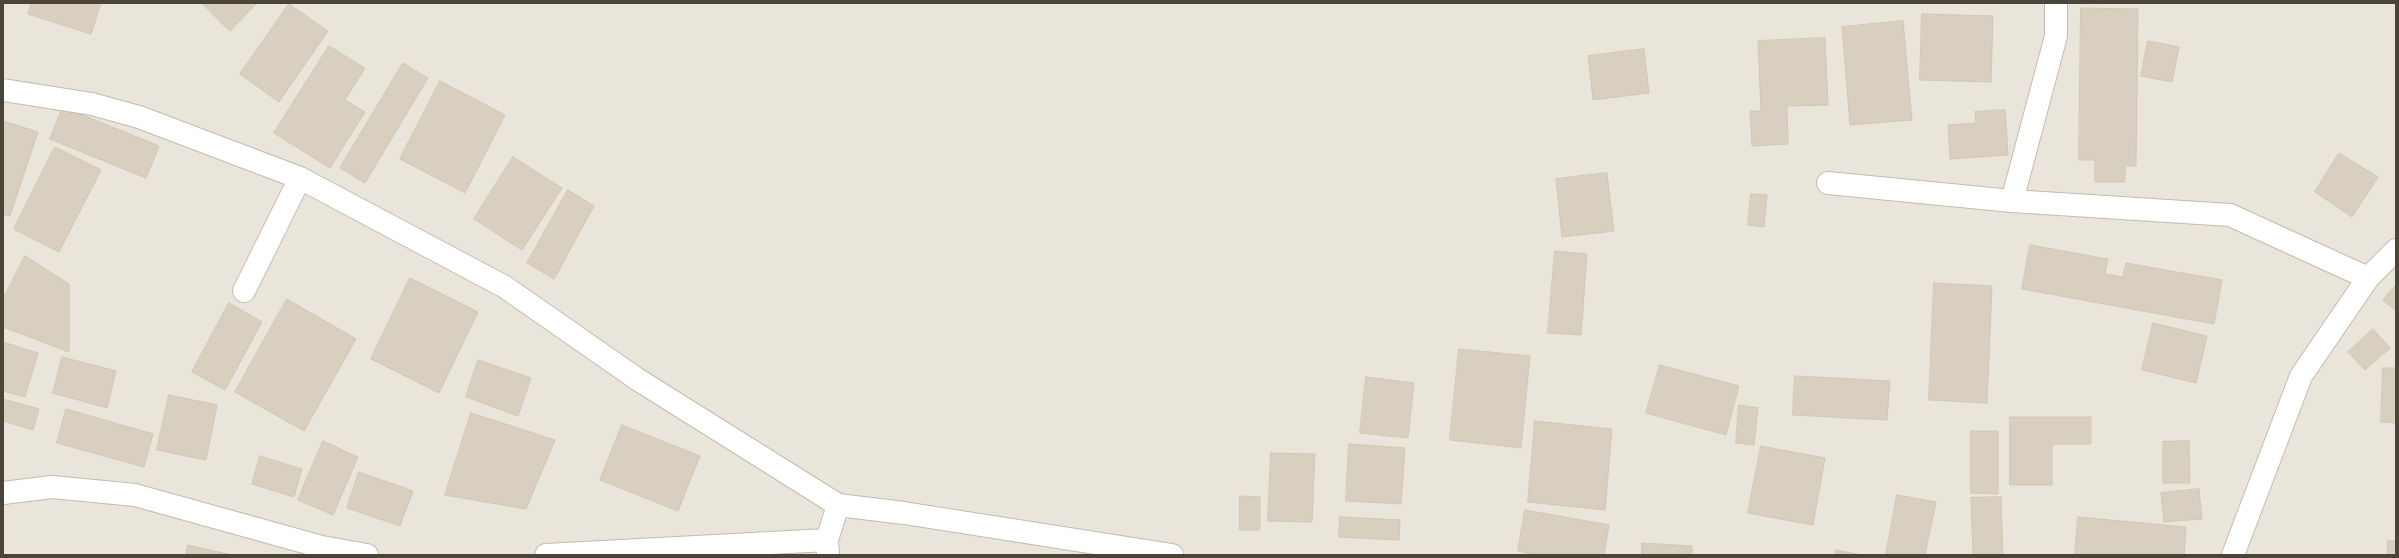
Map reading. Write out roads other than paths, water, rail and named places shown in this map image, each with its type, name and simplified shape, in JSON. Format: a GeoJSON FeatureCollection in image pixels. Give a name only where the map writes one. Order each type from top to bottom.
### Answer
{"type":"FeatureCollection","features":[{"type":"Feature","properties":{"kind":"street"},"geometry":{"type":"LineString","coordinates":[[2012,201],[2056,36],[2056,3]]}},
{"type":"Feature","properties":{"kind":"street"},"geometry":{"type":"LineString","coordinates":[[3,90],[92,104],[139,117],[300,178],[505,287],[637,379],[838,505],[904,513],[1172,555]]}},
{"type":"Feature","properties":{"kind":"street"},"geometry":{"type":"LineString","coordinates":[[244,291],[300,178]]}},
{"type":"Feature","properties":{"kind":"street"},"geometry":{"type":"LineString","coordinates":[[1828,183],[2012,201],[2230,215],[2368,278]]}},
{"type":"Feature","properties":{"kind":"street"},"geometry":{"type":"LineString","coordinates":[[2234,555],[2301,376],[2368,278],[2396,250]]}},
{"type":"Feature","properties":{"kind":"street"},"geometry":{"type":"LineString","coordinates":[[3,494],[52,487],[135,495],[322,547],[367,555]]}},
{"type":"Feature","properties":{"kind":"street"},"geometry":{"type":"LineString","coordinates":[[546,555],[827,548],[838,505]]}}]}
